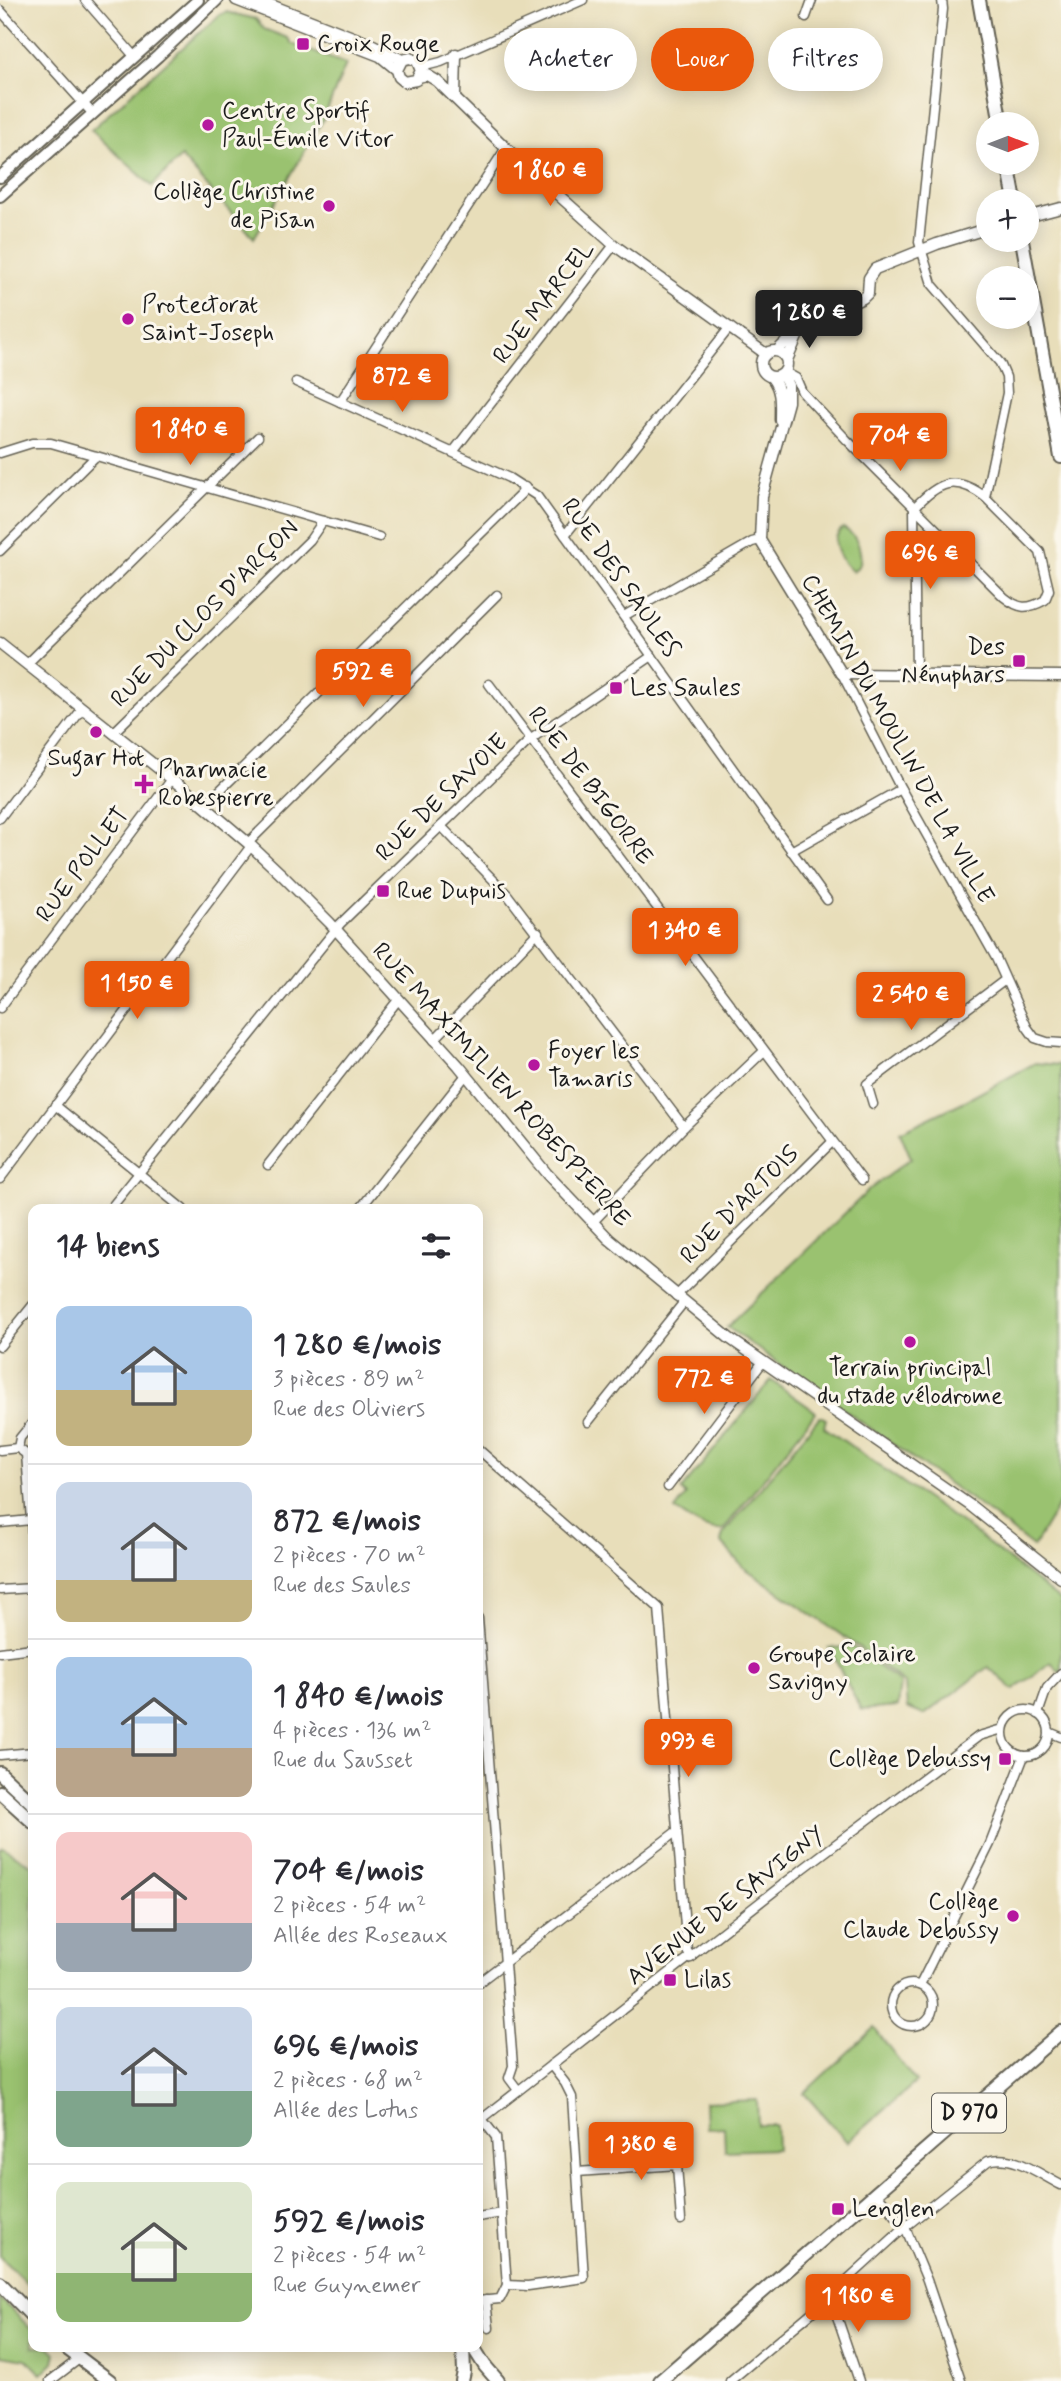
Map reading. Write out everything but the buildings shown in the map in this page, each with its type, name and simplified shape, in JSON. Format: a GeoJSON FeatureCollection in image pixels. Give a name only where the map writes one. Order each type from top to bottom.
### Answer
{"type":"FeatureCollection","features":[{"type":"Feature","properties":{"kind":"main road"},"geometry":{"type":"LineString","coordinates":[[0,177],[198,0]]}},
{"type":"Feature","properties":{"kind":"main road"},"geometry":{"type":"LineString","coordinates":[[0,196],[217,0]]}},
{"type":"Feature","properties":{"kind":"main road"},"geometry":{"type":"LineString","coordinates":[[979,0],[999,112]]}},
{"type":"Feature","properties":{"kind":"main road"},"geometry":{"type":"LineString","coordinates":[[1024,252],[1057,410],[1061,457]]}},
{"type":"Feature","properties":{"kind":"main road"},"geometry":{"type":"LineString","coordinates":[[0,1773],[28,1799]]}},
{"type":"Feature","properties":{"kind":"main road"},"geometry":{"type":"LineString","coordinates":[[0,1792],[28,1817]]}},
{"type":"Feature","properties":{"kind":"main road","name":"D 970"},"geometry":{"type":"LineString","coordinates":[[660,2381],[1061,2032]]}},
{"type":"Feature","properties":{"kind":"main road"},"geometry":{"type":"LineString","coordinates":[[0,2283],[28,2312]]}},
{"type":"Feature","properties":{"kind":"main road"},"geometry":{"type":"LineString","coordinates":[[71,2352],[110,2381]]}},
{"type":"Feature","properties":{"kind":"main road"},"geometry":{"type":"LineString","coordinates":[[462,2381],[463,2352]]}},
{"type":"Feature","properties":{"kind":"main road"},"geometry":{"type":"LineString","coordinates":[[476,2352],[498,2381]]}},
{"type":"Feature","properties":{"kind":"street"},"geometry":{"type":"LineString","coordinates":[[85,0],[134,56]]}},
{"type":"Feature","properties":{"kind":"street"},"geometry":{"type":"LineString","coordinates":[[236,0],[400,65],[413,59],[419,72],[437,81],[506,148],[614,245],[768,356],[786,360]]}},
{"type":"Feature","properties":{"kind":"street"},"geometry":{"type":"LineString","coordinates":[[258,0],[373,46],[400,65]]}},
{"type":"Feature","properties":{"kind":"street"},"geometry":{"type":"LineString","coordinates":[[400,65],[399,77],[405,82],[412,82],[419,72],[456,54],[583,0]]}},
{"type":"Feature","properties":{"kind":"street"},"geometry":{"type":"LineString","coordinates":[[806,17],[812,0]]}},
{"type":"Feature","properties":{"kind":"street"},"geometry":{"type":"LineString","coordinates":[[942,0],[920,251],[932,284],[1000,363],[1006,377],[1007,393],[985,498]]}},
{"type":"Feature","properties":{"kind":"street"},"geometry":{"type":"LineString","coordinates":[[0,10],[93,114]]}},
{"type":"Feature","properties":{"kind":"street"},"geometry":{"type":"LineString","coordinates":[[455,98],[456,54]]}},
{"type":"Feature","properties":{"kind":"street"},"geometry":{"type":"LineString","coordinates":[[340,402],[506,148]]}},
{"type":"Feature","properties":{"kind":"street"},"geometry":{"type":"LineString","coordinates":[[1039,214],[1061,208]]}},
{"type":"Feature","properties":{"kind":"street"},"geometry":{"type":"LineString","coordinates":[[916,674],[914,508],[937,486],[952,482],[971,487],[1041,552],[1049,590],[1045,600],[1025,608],[1016,607],[914,508],[802,392],[796,378],[762,370],[768,356],[803,325],[859,300],[867,293],[869,278],[875,269],[976,232]]}},
{"type":"Feature","properties":{"kind":"street","name":"RUE MARCEL"},"geometry":{"type":"LineString","coordinates":[[453,452],[614,245]]}},
{"type":"Feature","properties":{"kind":"street"},"geometry":{"type":"LineString","coordinates":[[624,616],[752,542],[760,540],[762,496],[780,428],[779,375],[803,325]]}},
{"type":"Feature","properties":{"kind":"street"},"geometry":{"type":"LineString","coordinates":[[565,535],[730,327]]}},
{"type":"Feature","properties":{"kind":"street","name":"RUE DES SAULES"},"geometry":{"type":"LineString","coordinates":[[296,382],[525,487],[547,507],[827,900]]}},
{"type":"Feature","properties":{"kind":"street"},"geometry":{"type":"LineString","coordinates":[[27,664],[258,437]]}},
{"type":"Feature","properties":{"kind":"street"},"geometry":{"type":"LineString","coordinates":[[0,453],[32,443],[51,443],[379,537]]}},
{"type":"Feature","properties":{"kind":"street"},"geometry":{"type":"LineString","coordinates":[[0,551],[96,456]]}},
{"type":"Feature","properties":{"kind":"street"},"geometry":{"type":"LineString","coordinates":[[204,806],[511,504],[525,487]]}},
{"type":"Feature","properties":{"kind":"street","name":"RUE DU CLOS D'ARÇON"},"geometry":{"type":"LineString","coordinates":[[113,733],[310,540],[323,521]]}},
{"type":"Feature","properties":{"kind":"street","name":"CHEMIN DU MOULIN DE LA VILLE"},"geometry":{"type":"LineString","coordinates":[[760,540],[842,674],[901,789],[996,958],[1004,980],[1035,1038],[1061,1043]]}},
{"type":"Feature","properties":{"kind":"street"},"geometry":{"type":"LineString","coordinates":[[0,1179],[249,844],[497,595]]}},
{"type":"Feature","properties":{"kind":"street","name":"RUE MAXIMILIEN ROBESPIERRE"},"geometry":{"type":"LineString","coordinates":[[0,643],[172,779],[249,844],[336,930],[466,1075],[547,1174],[592,1223],[680,1299],[762,1363],[971,1506],[1061,1578]]}},
{"type":"Feature","properties":{"kind":"street","name":"RUE DE SAVOIE"},"geometry":{"type":"LineString","coordinates":[[114,1204],[336,930],[531,739],[652,656]]}},
{"type":"Feature","properties":{"kind":"street"},"geometry":{"type":"LineString","coordinates":[[842,674],[1061,676]]}},
{"type":"Feature","properties":{"kind":"street","name":"RUE DE BIGORRE"},"geometry":{"type":"LineString","coordinates":[[489,684],[862,1180]]}},
{"type":"Feature","properties":{"kind":"street"},"geometry":{"type":"LineString","coordinates":[[0,818],[82,709]]}},
{"type":"Feature","properties":{"kind":"street","name":"RUE POLLET"},"geometry":{"type":"LineString","coordinates":[[0,1008],[172,779]]}},
{"type":"Feature","properties":{"kind":"street"},"geometry":{"type":"LineString","coordinates":[[791,851],[901,789]]}},
{"type":"Feature","properties":{"kind":"street"},"geometry":{"type":"LineString","coordinates":[[441,826],[508,894],[684,1127]]}},
{"type":"Feature","properties":{"kind":"street"},"geometry":{"type":"LineString","coordinates":[[434,1040],[538,932]]}},
{"type":"Feature","properties":{"kind":"street"},"geometry":{"type":"LineString","coordinates":[[873,1104],[867,1084],[1004,980]]}},
{"type":"Feature","properties":{"kind":"street"},"geometry":{"type":"LineString","coordinates":[[268,1165],[398,1000]]}},
{"type":"Feature","properties":{"kind":"street"},"geometry":{"type":"LineString","coordinates":[[592,1223],[684,1127],[764,1051]]}},
{"type":"Feature","properties":{"kind":"street"},"geometry":{"type":"LineString","coordinates":[[364,1204],[466,1075]]}},
{"type":"Feature","properties":{"kind":"street"},"geometry":{"type":"LineString","coordinates":[[55,1105],[177,1204]]}},
{"type":"Feature","properties":{"kind":"street","name":"RUE D'ARTOIS"},"geometry":{"type":"LineString","coordinates":[[588,1422],[680,1299],[832,1142]]}},
{"type":"Feature","properties":{"kind":"street"},"geometry":{"type":"LineString","coordinates":[[0,1346],[28,1311]]}},
{"type":"Feature","properties":{"kind":"street"},"geometry":{"type":"LineString","coordinates":[[668,1487],[762,1363]]}},
{"type":"Feature","properties":{"kind":"street"},"geometry":{"type":"LineString","coordinates":[[18,1448],[20,1438],[28,1428]]}},
{"type":"Feature","properties":{"kind":"street"},"geometry":{"type":"LineString","coordinates":[[0,1450],[18,1448],[26,1454],[28,1480]]}},
{"type":"Feature","properties":{"kind":"street"},"geometry":{"type":"LineString","coordinates":[[483,1453],[659,1608],[687,1951],[691,1958]]}},
{"type":"Feature","properties":{"kind":"street"},"geometry":{"type":"LineString","coordinates":[[0,1522],[28,1520]]}},
{"type":"Feature","properties":{"kind":"street"},"geometry":{"type":"LineString","coordinates":[[0,1590],[28,1588]]}},
{"type":"Feature","properties":{"kind":"street"},"geometry":{"type":"LineString","coordinates":[[0,1652],[28,1649]]}},
{"type":"Feature","properties":{"kind":"street"},"geometry":{"type":"LineString","coordinates":[[1038,1714],[1047,1688],[1061,1673]]}},
{"type":"Feature","properties":{"kind":"street"},"geometry":{"type":"LineString","coordinates":[[1031,1711],[1038,1714],[1049,1732],[1048,1740],[1039,1752],[1024,1756],[1011,1750],[1006,1744],[1003,1729],[1010,1716],[1017,1712],[1031,1711]]}},
{"type":"Feature","properties":{"kind":"street"},"geometry":{"type":"LineString","coordinates":[[483,1727],[513,2066],[509,2078],[518,2090]]}},
{"type":"Feature","properties":{"kind":"street","name":"AVENUE DE SAVIGNY"},"geometry":{"type":"LineString","coordinates":[[483,2119],[804,1868],[979,1736],[1003,1729]]}},
{"type":"Feature","properties":{"kind":"street"},"geometry":{"type":"LineString","coordinates":[[1049,1732],[1061,1737]]}},
{"type":"Feature","properties":{"kind":"street"},"geometry":{"type":"LineString","coordinates":[[0,1755],[28,1752]]}},
{"type":"Feature","properties":{"kind":"street"},"geometry":{"type":"LineString","coordinates":[[920,1985],[990,1844],[1024,1756]]}},
{"type":"Feature","properties":{"kind":"street"},"geometry":{"type":"LineString","coordinates":[[483,1979],[677,1831]]}},
{"type":"Feature","properties":{"kind":"street"},"geometry":{"type":"LineString","coordinates":[[483,1974],[487,1976]]}},
{"type":"Feature","properties":{"kind":"street"},"geometry":{"type":"LineString","coordinates":[[920,1985],[930,1994],[932,2014],[923,2024],[910,2027],[903,2025],[892,2015],[891,2000],[899,1988],[920,1985]]}},
{"type":"Feature","properties":{"kind":"street"},"geometry":{"type":"LineString","coordinates":[[507,2285],[528,2286],[584,2278],[572,2097],[551,2065]]}},
{"type":"Feature","properties":{"kind":"street"},"geometry":{"type":"LineString","coordinates":[[483,2124],[496,2137],[507,2285],[500,2299],[483,2301]]}},
{"type":"Feature","properties":{"kind":"street"},"geometry":{"type":"LineString","coordinates":[[730,2381],[830,2296],[905,2227],[979,2166],[999,2157],[1011,2160],[1061,2185]]}},
{"type":"Feature","properties":{"kind":"street"},"geometry":{"type":"LineString","coordinates":[[577,2172],[677,2165],[681,2220]]}},
{"type":"Feature","properties":{"kind":"street"},"geometry":{"type":"LineString","coordinates":[[877,2194],[905,2227],[927,2280],[961,2381]]}},
{"type":"Feature","properties":{"kind":"street"},"geometry":{"type":"LineString","coordinates":[[483,2216],[502,2213]]}},
{"type":"Feature","properties":{"kind":"street"},"geometry":{"type":"LineString","coordinates":[[830,2296],[859,2381]]}},
{"type":"Feature","properties":{"kind":"street"},"geometry":{"type":"LineString","coordinates":[[483,2305],[489,2328]]}},
{"type":"Feature","properties":{"kind":"street"},"geometry":{"type":"LineString","coordinates":[[50,2381],[79,2359]]}},
{"type":"Feature","properties":{"kind":"green space","name":"Centre Sportif Paul-Émile Vitor"},"geometry":{"type":"Polygon","coordinates":[[[226,12],[256,19],[264,29],[288,38],[292,44],[346,64],[323,120],[254,238],[181,157],[152,186],[91,130],[219,15],[226,12]]]}},
{"type":"Feature","properties":{"kind":"green space"},"geometry":{"type":"Polygon","coordinates":[[[843,528],[852,534],[859,548],[860,564],[853,572],[840,557],[836,545],[838,533],[843,528]]]}},
{"type":"Feature","properties":{"kind":"green space"},"geometry":{"type":"Polygon","coordinates":[[[1035,1063],[1061,1065],[1061,1501],[1033,1547],[980,1506],[727,1327],[870,1189],[911,1158],[900,1132],[1035,1063]]]}},
{"type":"Feature","properties":{"kind":"green space"},"geometry":{"type":"Polygon","coordinates":[[[771,1380],[816,1412],[724,1529],[711,1529],[698,1524],[675,1510],[686,1495],[681,1490],[771,1380]]]}},
{"type":"Feature","properties":{"kind":"green space"},"geometry":{"type":"Polygon","coordinates":[[[820,1416],[826,1419],[824,1427],[971,1530],[1061,1601],[1061,1674],[1051,1662],[1014,1690],[988,1667],[924,1715],[907,1708],[905,1684],[860,1648],[742,1566],[721,1542],[723,1534],[820,1416]]]}},
{"type":"Feature","properties":{"kind":"green space"},"geometry":{"type":"Polygon","coordinates":[[[853,1647],[900,1683],[897,1707],[861,1710],[829,1648],[853,1647]]]}},
{"type":"Feature","properties":{"kind":"green space"},"geometry":{"type":"Polygon","coordinates":[[[3,1847],[28,1863],[28,2285],[0,2257],[0,1850],[3,1847]]]}},
{"type":"Feature","properties":{"kind":"green space"},"geometry":{"type":"Polygon","coordinates":[[[874,2028],[916,2082],[847,2142],[804,2093],[874,2028]]]}},
{"type":"Feature","properties":{"kind":"green space"},"geometry":{"type":"Polygon","coordinates":[[[757,2100],[758,2125],[776,2125],[777,2149],[725,2151],[724,2127],[706,2128],[705,2102],[757,2100]]]}},
{"type":"Feature","properties":{"kind":"green space"},"geometry":{"type":"Polygon","coordinates":[[[0,2298],[28,2326],[28,2352],[56,2353],[54,2362],[42,2374],[26,2359],[0,2355],[0,2298]]]}},
{"type":"Feature","properties":{"kind":"place","name":"Croix Rouge"},"geometry":{"type":"Point","coordinates":[303,44]}},
{"type":"Feature","properties":{"kind":"place","name":"Centre Sportif Paul-Émile Vitor"},"geometry":{"type":"Point","coordinates":[208,125]}},
{"type":"Feature","properties":{"kind":"place","name":"Collège Christine de Pisan"},"geometry":{"type":"Point","coordinates":[329,206]}},
{"type":"Feature","properties":{"kind":"place","name":"Protectorat Saint-Joseph"},"geometry":{"type":"Point","coordinates":[128,319]}},
{"type":"Feature","properties":{"kind":"place","name":"Des Nénuphars"},"geometry":{"type":"Point","coordinates":[1019,661]}},
{"type":"Feature","properties":{"kind":"place","name":"Les Saules"},"geometry":{"type":"Point","coordinates":[616,688]}},
{"type":"Feature","properties":{"kind":"place","name":"Sugar Hot"},"geometry":{"type":"Point","coordinates":[96,732]}},
{"type":"Feature","properties":{"kind":"place","name":"Pharmacie Robespierre"},"geometry":{"type":"Point","coordinates":[144,784]}},
{"type":"Feature","properties":{"kind":"place","name":"Rue Dupuis"},"geometry":{"type":"Point","coordinates":[383,891]}},
{"type":"Feature","properties":{"kind":"place","name":"Foyer les Tamaris"},"geometry":{"type":"Point","coordinates":[534,1065]}},
{"type":"Feature","properties":{"kind":"place","name":"Terrain principal du stade vélodrome"},"geometry":{"type":"Point","coordinates":[910,1342]}},
{"type":"Feature","properties":{"kind":"place","name":"Groupe Scolaire Savigny"},"geometry":{"type":"Point","coordinates":[754,1668]}},
{"type":"Feature","properties":{"kind":"place","name":"Collège Debussy"},"geometry":{"type":"Point","coordinates":[1005,1759]}},
{"type":"Feature","properties":{"kind":"place","name":"Collège Claude Debussy"},"geometry":{"type":"Point","coordinates":[1013,1916]}},
{"type":"Feature","properties":{"kind":"place","name":"Lilas"},"geometry":{"type":"Point","coordinates":[670,1980]}},
{"type":"Feature","properties":{"kind":"place","name":"Lenglen"},"geometry":{"type":"Point","coordinates":[838,2209]}}]}
